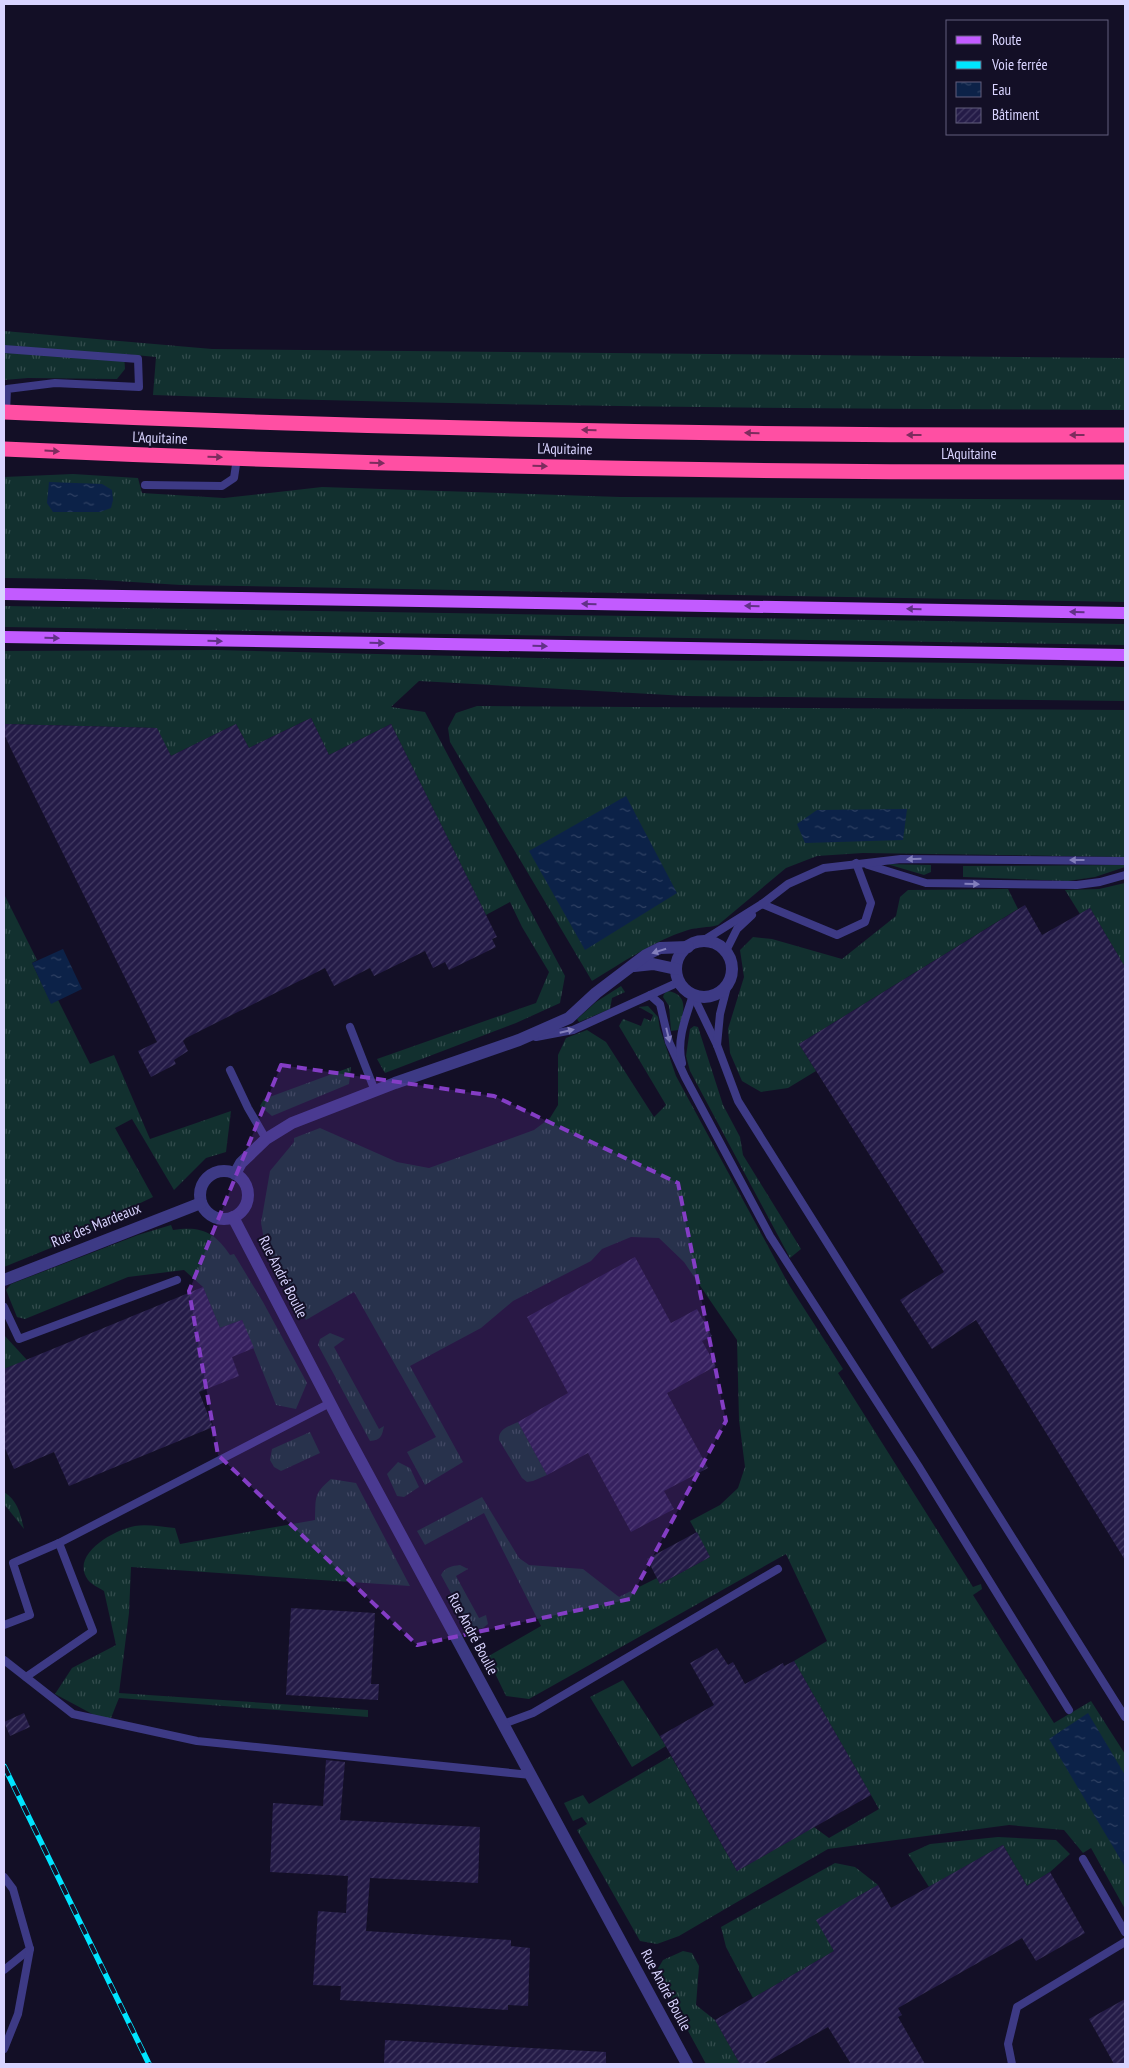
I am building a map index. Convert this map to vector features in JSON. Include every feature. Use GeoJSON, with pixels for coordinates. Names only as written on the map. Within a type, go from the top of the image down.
{"type":"FeatureCollection","features":[{"type":"Feature","properties":{"kind":"highway","name":"L'Aquitaine"},"geometry":{"type":"LineString","coordinates":[[5,412],[524,429],[813,434],[1125,435]]}},
{"type":"Feature","properties":{"kind":"highway","name":"L'Aquitaine"},"geometry":{"type":"LineString","coordinates":[[4,449],[237,458],[649,468],[1125,472]]}},
{"type":"Feature","properties":{"kind":"main road"},"geometry":{"type":"LineString","coordinates":[[4,594],[1125,613]]}},
{"type":"Feature","properties":{"kind":"main road"},"geometry":{"type":"LineString","coordinates":[[4,637],[1125,655]]}},
{"type":"Feature","properties":{"kind":"street"},"geometry":{"type":"LineString","coordinates":[[235,1174],[242,1163],[266,1139],[292,1123],[375,1091],[519,1040],[569,1018],[596,993],[646,955],[660,948],[688,947],[702,942],[715,943],[726,951],[733,969],[727,987],[720,993],[711,997],[693,995],[685,990],[679,982],[676,969],[682,953],[688,947]]}},
{"type":"Feature","properties":{"kind":"street"},"geometry":{"type":"LineString","coordinates":[[634,966],[653,964],[676,969]]}},
{"type":"Feature","properties":{"kind":"street"},"geometry":{"type":"LineString","coordinates":[[222,1171],[235,1174],[246,1185],[248,1192],[245,1207],[233,1217],[217,1218],[205,1209],[201,1202],[201,1188],[209,1177],[222,1171]]}},
{"type":"Feature","properties":{"kind":"street","name":"Rue des Mardeaux"},"geometry":{"type":"LineString","coordinates":[[4,1280],[201,1202]]}},
{"type":"Feature","properties":{"kind":"street","name":"Rue André Boulle"},"geometry":{"type":"LineString","coordinates":[[233,1217],[330,1403],[687,2064]]}},
{"type":"Feature","properties":{"kind":"lane"},"geometry":{"type":"LineString","coordinates":[[4,349],[138,360],[139,387],[55,383],[7,389],[5,412]]}},
{"type":"Feature","properties":{"kind":"lane"},"geometry":{"type":"LineString","coordinates":[[145,485],[222,486],[234,478],[237,458]]}},
{"type":"Feature","properties":{"kind":"lane"},"geometry":{"type":"LineString","coordinates":[[702,942],[762,904],[788,884],[809,873],[824,868],[856,863],[927,859],[1125,861]]}},
{"type":"Feature","properties":{"kind":"lane"},"geometry":{"type":"LineString","coordinates":[[856,863],[878,867],[926,883],[1078,885],[1100,882],[1125,875]]}},
{"type":"Feature","properties":{"kind":"lane"},"geometry":{"type":"LineString","coordinates":[[762,904],[837,935],[865,922],[871,902],[856,863]]}},
{"type":"Feature","properties":{"kind":"lane"},"geometry":{"type":"LineString","coordinates":[[726,951],[738,929],[762,904]]}},
{"type":"Feature","properties":{"kind":"lane"},"geometry":{"type":"LineString","coordinates":[[519,1040],[573,1030],[679,982]]}},
{"type":"Feature","properties":{"kind":"lane"},"geometry":{"type":"LineString","coordinates":[[716,1045],[720,1014],[727,987]]}},
{"type":"Feature","properties":{"kind":"lane"},"geometry":{"type":"LineString","coordinates":[[650,995],[660,1004],[669,1042],[685,1077],[770,1236],[919,1467],[1069,1710]]}},
{"type":"Feature","properties":{"kind":"lane"},"geometry":{"type":"LineString","coordinates":[[693,995],[716,1045],[738,1101],[1125,1717]]}},
{"type":"Feature","properties":{"kind":"lane"},"geometry":{"type":"LineString","coordinates":[[685,1077],[680,1046],[682,1031],[693,995]]}},
{"type":"Feature","properties":{"kind":"lane"},"geometry":{"type":"LineString","coordinates":[[350,1027],[375,1091]]}},
{"type":"Feature","properties":{"kind":"lane"},"geometry":{"type":"LineString","coordinates":[[230,1070],[248,1108],[266,1139]]}},
{"type":"Feature","properties":{"kind":"lane"},"geometry":{"type":"LineString","coordinates":[[4,1307],[19,1339],[177,1280]]}},
{"type":"Feature","properties":{"kind":"lane"},"geometry":{"type":"LineString","coordinates":[[4,1625],[30,1615],[13,1564],[59,1543],[330,1403]]}},
{"type":"Feature","properties":{"kind":"lane"},"geometry":{"type":"LineString","coordinates":[[26,1677],[93,1630],[59,1543]]}},
{"type":"Feature","properties":{"kind":"lane"},"geometry":{"type":"LineString","coordinates":[[503,1724],[533,1713],[778,1569]]}},
{"type":"Feature","properties":{"kind":"lane"},"geometry":{"type":"LineString","coordinates":[[4,1660],[73,1714],[197,1741],[531,1776]]}},
{"type":"Feature","properties":{"kind":"lane"},"geometry":{"type":"LineString","coordinates":[[1083,1859],[1125,1932]]}},
{"type":"Feature","properties":{"kind":"lane"},"geometry":{"type":"LineString","coordinates":[[4,1877],[13,1889],[30,1949],[18,2014],[4,2049]]}},
{"type":"Feature","properties":{"kind":"lane"},"geometry":{"type":"LineString","coordinates":[[1012,2064],[1008,2044],[1016,2007],[1125,1942]]}},
{"type":"Feature","properties":{"kind":"lane"},"geometry":{"type":"LineString","coordinates":[[4,1970],[30,1949]]}},
{"type":"Feature","properties":{"kind":"highlighted area"},"geometry":{"type":"Polygon","coordinates":[[[281,1065],[494,1096],[678,1183],[726,1421],[630,1599],[417,1645],[218,1455],[189,1291],[281,1065]]]}},
{"type":"Feature","properties":{"kind":"green space"},"geometry":{"type":"Polygon","coordinates":[[[4,331],[212,349],[1125,358],[1125,410],[639,406],[153,395],[156,357],[124,354],[125,369],[117,379],[28,378],[4,380],[4,331]]]}},
{"type":"Feature","properties":{"kind":"green space"},"geometry":{"type":"Polygon","coordinates":[[[73,474],[138,478],[142,493],[224,498],[322,487],[620,497],[1125,500],[1125,602],[181,585],[84,579],[4,578],[4,477],[73,474]]]}},
{"type":"Feature","properties":{"kind":"green space"},"geometry":{"type":"Polygon","coordinates":[[[4,606],[1125,624],[1125,645],[4,627],[4,606]]]}},
{"type":"Feature","properties":{"kind":"green space"},"geometry":{"type":"Polygon","coordinates":[[[216,650],[579,659],[971,663],[1125,667],[1125,701],[686,696],[419,681],[391,707],[425,712],[565,976],[560,1003],[516,1023],[385,1073],[377,1059],[536,1003],[549,972],[522,927],[510,902],[486,915],[391,724],[329,755],[311,718],[249,748],[236,724],[171,756],[156,728],[4,724],[4,651],[216,650]]]}},
{"type":"Feature","properties":{"kind":"green space"},"geometry":{"type":"Polygon","coordinates":[[[477,706],[1125,710],[1125,857],[863,853],[817,856],[786,868],[718,925],[691,929],[662,940],[592,981],[450,742],[448,728],[456,713],[477,706]]]}},
{"type":"Feature","properties":{"kind":"green space"},"geometry":{"type":"Polygon","coordinates":[[[887,864],[931,865],[931,872],[924,875],[887,864]]]}},
{"type":"Feature","properties":{"kind":"green space"},"geometry":{"type":"Polygon","coordinates":[[[1125,865],[1125,867],[1095,877],[1068,881],[963,877],[963,866],[1125,865]]]}},
{"type":"Feature","properties":{"kind":"green space"},"geometry":{"type":"Polygon","coordinates":[[[1125,883],[1125,967],[1090,908],[1080,914],[1065,890],[1099,889],[1125,883]]]}},
{"type":"Feature","properties":{"kind":"green space"},"geometry":{"type":"Polygon","coordinates":[[[1008,889],[1018,909],[799,1044],[816,1071],[788,1088],[761,1092],[742,1081],[730,1053],[728,1029],[744,977],[740,950],[753,937],[772,939],[842,959],[896,916],[900,897],[908,890],[1008,889]]]}},
{"type":"Feature","properties":{"kind":"green space"},"geometry":{"type":"Polygon","coordinates":[[[4,894],[37,960],[32,963],[51,1003],[58,1000],[90,1064],[114,1055],[150,1139],[231,1111],[226,1152],[206,1158],[174,1190],[132,1119],[115,1128],[153,1197],[132,1207],[134,1214],[4,1267],[4,894]]]}},
{"type":"Feature","properties":{"kind":"green space"},"geometry":{"type":"Polygon","coordinates":[[[621,986],[625,992],[612,998],[610,1009],[579,1022],[577,1019],[596,1002],[621,986]]]}},
{"type":"Feature","properties":{"kind":"green space"},"geometry":{"type":"Polygon","coordinates":[[[667,991],[680,996],[682,1001],[683,1012],[678,1030],[671,1031],[669,1006],[663,997],[667,991]]]}},
{"type":"Feature","properties":{"kind":"green space"},"geometry":{"type":"Polygon","coordinates":[[[648,1006],[658,1017],[660,1029],[676,1076],[789,1285],[843,1369],[838,1373],[973,1587],[981,1584],[982,1589],[973,1595],[1054,1723],[1091,1701],[1125,1754],[1125,1909],[1091,1848],[1083,1853],[1064,1830],[1009,1825],[828,1849],[679,1936],[657,1944],[640,1941],[577,1830],[587,1824],[582,1817],[573,1821],[564,1803],[583,1795],[589,1804],[671,1756],[737,1871],[814,1827],[829,1838],[879,1809],[794,1661],[827,1641],[786,1554],[529,1699],[506,1696],[487,1657],[541,1626],[484,1513],[425,1545],[417,1531],[482,1497],[519,1558],[529,1565],[583,1569],[619,1597],[657,1578],[660,1584],[710,1557],[690,1521],[720,1505],[738,1488],[745,1467],[739,1420],[737,1340],[684,1262],[659,1238],[631,1237],[602,1249],[591,1261],[513,1301],[481,1328],[410,1366],[463,1462],[425,1485],[407,1452],[436,1437],[354,1292],[306,1320],[291,1296],[265,1245],[261,1223],[270,1171],[294,1142],[294,1138],[320,1128],[397,1162],[429,1168],[534,1130],[550,1118],[558,1105],[558,1055],[566,1038],[587,1030],[606,1042],[654,1117],[666,1105],[619,1026],[623,1019],[641,1026],[644,1018],[651,1021],[653,1015],[639,1007],[648,1006]]]}},
{"type":"Feature","properties":{"kind":"green space"},"geometry":{"type":"Polygon","coordinates":[[[694,1026],[698,1027],[723,1105],[740,1137],[743,1155],[801,1249],[790,1258],[690,1071],[686,1056],[690,1029],[694,1026]]]}},
{"type":"Feature","properties":{"kind":"green space"},"geometry":{"type":"Polygon","coordinates":[[[351,1067],[349,1084],[272,1116],[260,1106],[264,1099],[351,1067]]]}},
{"type":"Feature","properties":{"kind":"green space"},"geometry":{"type":"Polygon","coordinates":[[[171,1225],[173,1230],[191,1229],[206,1232],[218,1240],[230,1255],[234,1254],[263,1302],[307,1383],[296,1409],[276,1405],[242,1320],[220,1328],[203,1287],[184,1270],[128,1277],[25,1319],[17,1317],[6,1290],[11,1284],[138,1235],[171,1225]]]}},
{"type":"Feature","properties":{"kind":"green space"},"geometry":{"type":"Polygon","coordinates":[[[330,1333],[345,1339],[334,1347],[379,1429],[384,1426],[382,1435],[377,1440],[370,1441],[318,1345],[320,1339],[330,1333]]]}},
{"type":"Feature","properties":{"kind":"green space"},"geometry":{"type":"Polygon","coordinates":[[[4,1335],[27,1360],[4,1369],[4,1335]]]}},
{"type":"Feature","properties":{"kind":"green space"},"geometry":{"type":"Polygon","coordinates":[[[518,1422],[547,1475],[533,1481],[527,1482],[522,1478],[499,1440],[502,1431],[518,1422]]]}},
{"type":"Feature","properties":{"kind":"green space"},"geometry":{"type":"Polygon","coordinates":[[[310,1432],[320,1453],[281,1471],[274,1467],[270,1460],[272,1449],[310,1432]]]}},
{"type":"Feature","properties":{"kind":"green space"},"geometry":{"type":"Polygon","coordinates":[[[398,1462],[410,1468],[419,1487],[404,1497],[397,1496],[387,1474],[398,1462]]]}},
{"type":"Feature","properties":{"kind":"green space"},"geometry":{"type":"Polygon","coordinates":[[[331,1479],[356,1483],[410,1586],[131,1567],[129,1613],[119,1693],[368,1710],[368,1717],[119,1698],[109,1723],[55,1694],[72,1668],[116,1645],[104,1591],[88,1580],[84,1570],[85,1561],[97,1544],[117,1532],[140,1525],[175,1528],[180,1544],[315,1520],[315,1506],[318,1493],[331,1479]]]}},
{"type":"Feature","properties":{"kind":"green space"},"geometry":{"type":"Polygon","coordinates":[[[4,1492],[15,1503],[24,1529],[4,1504],[4,1492]]]}},
{"type":"Feature","properties":{"kind":"green space"},"geometry":{"type":"Polygon","coordinates":[[[460,1565],[468,1569],[456,1576],[479,1618],[486,1615],[488,1624],[483,1628],[471,1630],[441,1575],[452,1566],[460,1565]]]}},
{"type":"Feature","properties":{"kind":"green space"},"geometry":{"type":"Polygon","coordinates":[[[623,1680],[666,1746],[632,1767],[590,1697],[623,1680]]]}},
{"type":"Feature","properties":{"kind":"green space"},"geometry":{"type":"Polygon","coordinates":[[[998,1837],[1056,1840],[1070,1854],[1050,1872],[1027,1886],[1003,1845],[929,1887],[908,1854],[930,1844],[998,1837]]]}},
{"type":"Feature","properties":{"kind":"green space"},"geometry":{"type":"Polygon","coordinates":[[[835,1863],[855,1867],[878,1885],[817,1920],[834,1951],[753,1998],[726,1947],[721,1927],[835,1863]]]}},
{"type":"Feature","properties":{"kind":"green space"},"geometry":{"type":"Polygon","coordinates":[[[683,1951],[692,1953],[699,1966],[696,2005],[715,2020],[740,2064],[706,2064],[656,1972],[663,1960],[683,1951]]]}},
{"type":"Feature","properties":{"kind":"water"},"geometry":{"type":"Polygon","coordinates":[[[49,482],[102,484],[112,490],[113,500],[111,508],[100,512],[53,512],[47,503],[49,482]]]}},
{"type":"Feature","properties":{"kind":"water"},"geometry":{"type":"Polygon","coordinates":[[[626,796],[677,893],[585,950],[529,851],[626,796]]]}},
{"type":"Feature","properties":{"kind":"water"},"geometry":{"type":"Polygon","coordinates":[[[907,809],[903,840],[805,843],[797,824],[817,810],[907,809]]]}},
{"type":"Feature","properties":{"kind":"water"},"geometry":{"type":"Polygon","coordinates":[[[63,949],[82,989],[51,1004],[32,963],[63,949]]]}},
{"type":"Feature","properties":{"kind":"water"},"geometry":{"type":"Polygon","coordinates":[[[1088,1713],[1125,1775],[1125,1867],[1049,1739],[1088,1713]]]}},
{"type":"Feature","properties":{"kind":"building"},"geometry":{"type":"Polygon","coordinates":[[[311,718],[329,755],[391,724],[497,937],[492,939],[496,947],[449,970],[445,962],[433,968],[425,951],[374,976],[370,968],[334,986],[325,968],[186,1038],[183,1041],[188,1051],[174,1060],[176,1064],[151,1077],[138,1051],[157,1042],[12,751],[4,734],[4,724],[157,728],[171,756],[236,724],[249,748],[311,718]]]}},
{"type":"Feature","properties":{"kind":"building"},"geometry":{"type":"Polygon","coordinates":[[[1025,905],[1042,935],[1090,908],[1125,967],[1125,1560],[976,1320],[932,1349],[900,1300],[944,1272],[799,1044],[1025,905]]]}},
{"type":"Feature","properties":{"kind":"building"},"geometry":{"type":"Polygon","coordinates":[[[635,1257],[671,1323],[697,1309],[712,1336],[702,1341],[716,1366],[667,1393],[708,1468],[664,1491],[674,1509],[631,1532],[588,1453],[547,1475],[518,1422],[568,1393],[527,1317],[635,1257]]]}},
{"type":"Feature","properties":{"kind":"building"},"geometry":{"type":"Polygon","coordinates":[[[203,1287],[220,1328],[242,1320],[254,1348],[232,1357],[239,1376],[199,1392],[213,1427],[69,1486],[54,1452],[14,1469],[4,1446],[4,1369],[203,1287]]]}},
{"type":"Feature","properties":{"kind":"building"},"geometry":{"type":"Polygon","coordinates":[[[697,1532],[710,1557],[660,1584],[647,1559],[697,1532]]]}},
{"type":"Feature","properties":{"kind":"building"},"geometry":{"type":"Polygon","coordinates":[[[291,1608],[375,1613],[371,1684],[379,1684],[378,1700],[286,1695],[291,1608]]]}},
{"type":"Feature","properties":{"kind":"building"},"geometry":{"type":"Polygon","coordinates":[[[717,1648],[728,1665],[733,1662],[745,1684],[783,1663],[784,1666],[794,1661],[871,1795],[737,1871],[660,1736],[714,1705],[690,1663],[717,1648]]]}},
{"type":"Feature","properties":{"kind":"building"},"geometry":{"type":"Polygon","coordinates":[[[24,1713],[30,1727],[10,1736],[4,1722],[24,1713]]]}},
{"type":"Feature","properties":{"kind":"building"},"geometry":{"type":"Polygon","coordinates":[[[326,1760],[345,1762],[340,1820],[480,1827],[478,1883],[370,1878],[366,1931],[511,1940],[511,1946],[530,1948],[528,2006],[508,2005],[508,2010],[340,2000],[341,1986],[313,1985],[318,1911],[346,1913],[348,1876],[270,1872],[273,1803],[323,1806],[326,1760]]]}},
{"type":"Feature","properties":{"kind":"building"},"geometry":{"type":"Polygon","coordinates":[[[1003,1845],[1027,1886],[1050,1872],[1085,1933],[1036,1961],[1022,1938],[898,2008],[902,2015],[898,2017],[925,2064],[851,2064],[828,2027],[763,2064],[740,2064],[715,2020],[834,1951],[816,1920],[878,1885],[891,1908],[1003,1845]]]}},
{"type":"Feature","properties":{"kind":"building"},"geometry":{"type":"Polygon","coordinates":[[[1125,1999],[1125,2064],[1114,2064],[1089,2019],[1125,1999]]]}},
{"type":"Feature","properties":{"kind":"building"},"geometry":{"type":"Polygon","coordinates":[[[385,2040],[606,2052],[606,2064],[384,2064],[385,2040]]]}},
{"type":"Feature","properties":{"kind":"railway"},"geometry":{"type":"LineString","coordinates":[[4,1766],[149,2064]]}}]}
